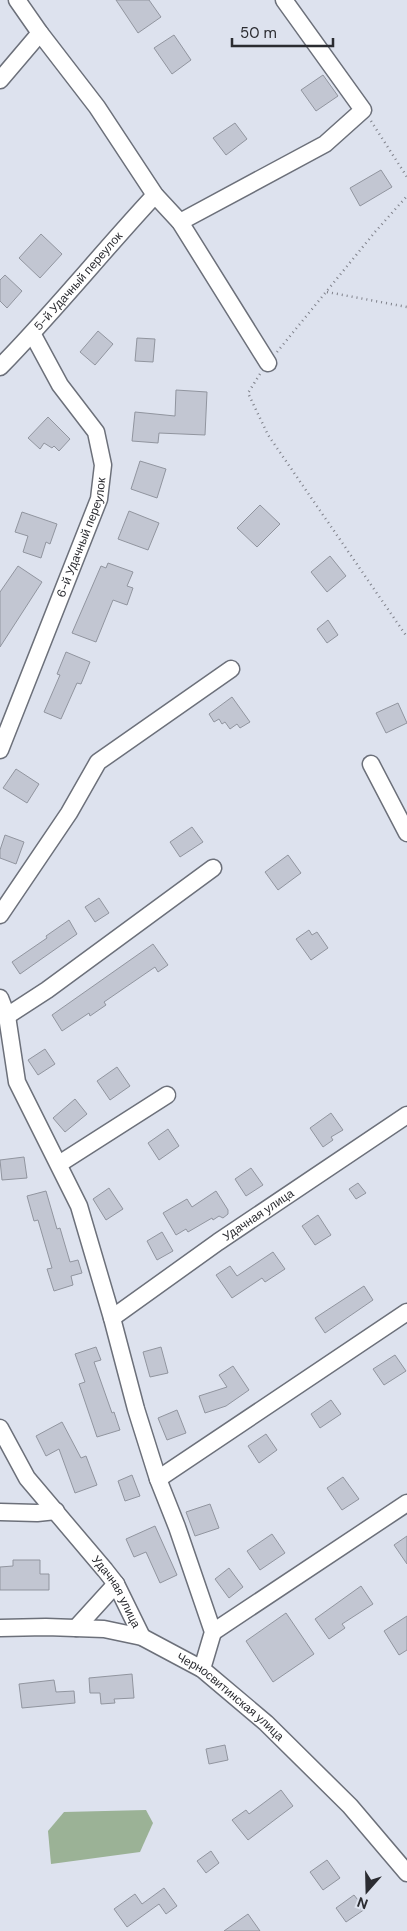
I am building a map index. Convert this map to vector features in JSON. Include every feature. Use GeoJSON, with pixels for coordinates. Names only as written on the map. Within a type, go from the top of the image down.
{"type":"FeatureCollection","features":[{"type":"Feature","properties":{"kind":"street"},"geometry":{"type":"LineString","coordinates":[[17,0],[97,107],[155,195],[180,222],[268,363]]}},
{"type":"Feature","properties":{"kind":"street"},"geometry":{"type":"LineString","coordinates":[[180,222],[325,144],[363,110],[284,0]]}},
{"type":"Feature","properties":{"kind":"street"},"geometry":{"type":"LineString","coordinates":[[0,80],[40,33]]}},
{"type":"Feature","properties":{"kind":"street","name":"5-й Удачный переулок"},"geometry":{"type":"LineString","coordinates":[[0,368],[33,335],[108,246],[155,195]]}},
{"type":"Feature","properties":{"kind":"street","name":"6-й Удачный переулок"},"geometry":{"type":"LineString","coordinates":[[0,750],[100,499],[103,465],[96,432],[60,385],[33,335]]}},
{"type":"Feature","properties":{"kind":"street"},"geometry":{"type":"LineString","coordinates":[[0,915],[68,813],[98,762],[231,669]]}},
{"type":"Feature","properties":{"kind":"street"},"geometry":{"type":"LineString","coordinates":[[371,764],[407,833]]}},
{"type":"Feature","properties":{"kind":"street"},"geometry":{"type":"LineString","coordinates":[[7,1016],[46,990],[213,868]]}},
{"type":"Feature","properties":{"kind":"street"},"geometry":{"type":"LineString","coordinates":[[0,998],[7,1016],[17,1082],[79,1206],[136,1409],[158,1479],[177,1527],[213,1632],[202,1670]]}},
{"type":"Feature","properties":{"kind":"street"},"geometry":{"type":"LineString","coordinates":[[59,1164],[167,1095]]}},
{"type":"Feature","properties":{"kind":"street","name":"Удачная улица"},"geometry":{"type":"LineString","coordinates":[[112,1318],[218,1242],[407,1115]]}},
{"type":"Feature","properties":{"kind":"street"},"geometry":{"type":"LineString","coordinates":[[158,1479],[407,1312]]}},
{"type":"Feature","properties":{"kind":"street","name":"Удачная улица"},"geometry":{"type":"LineString","coordinates":[[0,1428],[27,1478],[116,1584],[142,1637]]}},
{"type":"Feature","properties":{"kind":"street"},"geometry":{"type":"LineString","coordinates":[[213,1632],[407,1503]]}},
{"type":"Feature","properties":{"kind":"street"},"geometry":{"type":"LineString","coordinates":[[0,1512],[37,1513],[56,1511]]}},
{"type":"Feature","properties":{"kind":"street"},"geometry":{"type":"LineString","coordinates":[[76,1628],[116,1584]]}},
{"type":"Feature","properties":{"kind":"street","name":"Черносвитинская улица"},"geometry":{"type":"LineString","coordinates":[[0,1628],[104,1629],[142,1637],[202,1670],[266,1723],[350,1806],[407,1873]]}},
{"type":"Feature","properties":{"kind":"path"},"geometry":{"type":"LineString","coordinates":[[363,110],[407,177]]}},
{"type":"Feature","properties":{"kind":"path"},"geometry":{"type":"LineString","coordinates":[[407,196],[375,232],[268,363],[248,393],[268,435],[407,636]]}},
{"type":"Feature","properties":{"kind":"path"},"geometry":{"type":"LineString","coordinates":[[327,292],[407,307]]}},
{"type":"Feature","properties":{"kind":"green space"},"geometry":{"type":"Polygon","coordinates":[[[146,1810],[153,1823],[140,1852],[51,1864],[48,1831],[64,1812],[146,1810]]]}},
{"type":"Feature","properties":{"kind":"building"},"geometry":{"type":"Polygon","coordinates":[[[116,0],[149,0],[161,17],[138,33],[116,0]]]}},
{"type":"Feature","properties":{"kind":"building"},"geometry":{"type":"Polygon","coordinates":[[[174,35],[191,60],[172,74],[154,48],[174,35]]]}},
{"type":"Feature","properties":{"kind":"building"},"geometry":{"type":"Polygon","coordinates":[[[323,75],[338,96],[316,111],[301,90],[323,75]]]}},
{"type":"Feature","properties":{"kind":"building"},"geometry":{"type":"Polygon","coordinates":[[[235,123],[247,139],[226,155],[213,138],[235,123]]]}},
{"type":"Feature","properties":{"kind":"building"},"geometry":{"type":"Polygon","coordinates":[[[381,170],[392,187],[360,206],[350,188],[381,170]]]}},
{"type":"Feature","properties":{"kind":"building"},"geometry":{"type":"Polygon","coordinates":[[[41,234],[62,254],[40,278],[19,258],[41,234]]]}},
{"type":"Feature","properties":{"kind":"building"},"geometry":{"type":"Polygon","coordinates":[[[5,275],[22,291],[7,308],[0,301],[0,280],[5,275]]]}},
{"type":"Feature","properties":{"kind":"building"},"geometry":{"type":"Polygon","coordinates":[[[98,331],[113,344],[95,365],[80,352],[98,331]]]}},
{"type":"Feature","properties":{"kind":"building"},"geometry":{"type":"Polygon","coordinates":[[[137,338],[155,339],[153,362],[135,361],[137,338]]]}},
{"type":"Feature","properties":{"kind":"building"},"geometry":{"type":"Polygon","coordinates":[[[176,390],[207,392],[205,435],[159,433],[158,443],[132,441],[135,412],[175,416],[176,390]]]}},
{"type":"Feature","properties":{"kind":"building"},"geometry":{"type":"Polygon","coordinates":[[[48,417],[70,439],[59,451],[54,446],[52,448],[44,443],[40,449],[28,438],[48,417]]]}},
{"type":"Feature","properties":{"kind":"building"},"geometry":{"type":"Polygon","coordinates":[[[140,461],[166,469],[157,498],[131,489],[140,461]]]}},
{"type":"Feature","properties":{"kind":"building"},"geometry":{"type":"Polygon","coordinates":[[[260,505],[280,524],[257,547],[237,528],[260,505]]]}},
{"type":"Feature","properties":{"kind":"building"},"geometry":{"type":"Polygon","coordinates":[[[129,511],[159,523],[148,550],[118,539],[129,511]]]}},
{"type":"Feature","properties":{"kind":"building"},"geometry":{"type":"Polygon","coordinates":[[[22,512],[57,524],[50,544],[46,542],[41,558],[23,552],[28,536],[15,532],[22,512]]]}},
{"type":"Feature","properties":{"kind":"building"},"geometry":{"type":"Polygon","coordinates":[[[330,556],[346,576],[327,592],[311,572],[330,556]]]}},
{"type":"Feature","properties":{"kind":"building"},"geometry":{"type":"Polygon","coordinates":[[[108,563],[133,572],[127,586],[133,588],[127,605],[113,600],[96,642],[72,633],[101,566],[106,568],[108,563]]]}},
{"type":"Feature","properties":{"kind":"building"},"geometry":{"type":"Polygon","coordinates":[[[18,566],[42,582],[0,647],[0,592],[18,566]]]}},
{"type":"Feature","properties":{"kind":"building"},"geometry":{"type":"Polygon","coordinates":[[[328,620],[338,635],[327,643],[317,629],[328,620]]]}},
{"type":"Feature","properties":{"kind":"building"},"geometry":{"type":"Polygon","coordinates":[[[66,652],[90,662],[81,684],[77,683],[61,719],[44,712],[60,675],[57,674],[66,652]]]}},
{"type":"Feature","properties":{"kind":"building"},"geometry":{"type":"Polygon","coordinates":[[[232,697],[250,722],[240,728],[237,724],[230,729],[225,722],[222,724],[219,719],[214,722],[209,714],[232,697]]]}},
{"type":"Feature","properties":{"kind":"building"},"geometry":{"type":"Polygon","coordinates":[[[398,703],[407,723],[386,733],[376,713],[398,703]]]}},
{"type":"Feature","properties":{"kind":"building"},"geometry":{"type":"Polygon","coordinates":[[[16,769],[39,784],[27,803],[3,788],[16,769]]]}},
{"type":"Feature","properties":{"kind":"building"},"geometry":{"type":"Polygon","coordinates":[[[192,827],[203,842],[180,857],[170,842],[192,827]]]}},
{"type":"Feature","properties":{"kind":"building"},"geometry":{"type":"Polygon","coordinates":[[[5,835],[24,842],[16,864],[0,858],[0,850],[5,835]]]}},
{"type":"Feature","properties":{"kind":"building"},"geometry":{"type":"Polygon","coordinates":[[[288,855],[301,873],[278,890],[265,872],[288,855]]]}},
{"type":"Feature","properties":{"kind":"building"},"geometry":{"type":"Polygon","coordinates":[[[99,898],[109,913],[95,922],[85,907],[99,898]]]}},
{"type":"Feature","properties":{"kind":"building"},"geometry":{"type":"Polygon","coordinates":[[[69,920],[77,934],[20,974],[12,962],[69,920]]]}},
{"type":"Feature","properties":{"kind":"building"},"geometry":{"type":"Polygon","coordinates":[[[309,930],[312,935],[317,932],[328,948],[311,960],[296,939],[309,930]]]}},
{"type":"Feature","properties":{"kind":"building"},"geometry":{"type":"Polygon","coordinates":[[[153,944],[168,965],[158,972],[155,967],[104,1002],[106,1005],[90,1016],[89,1013],[62,1031],[52,1015],[153,944]]]}},
{"type":"Feature","properties":{"kind":"building"},"geometry":{"type":"Polygon","coordinates":[[[45,1049],[55,1064],[38,1075],[28,1060],[45,1049]]]}},
{"type":"Feature","properties":{"kind":"building"},"geometry":{"type":"Polygon","coordinates":[[[117,1067],[130,1086],[110,1100],[97,1081],[117,1067]]]}},
{"type":"Feature","properties":{"kind":"building"},"geometry":{"type":"Polygon","coordinates":[[[75,1099],[87,1114],[65,1132],[53,1118],[75,1099]]]}},
{"type":"Feature","properties":{"kind":"building"},"geometry":{"type":"Polygon","coordinates":[[[331,1113],[343,1130],[331,1137],[333,1140],[323,1147],[310,1128],[331,1113]]]}},
{"type":"Feature","properties":{"kind":"building"},"geometry":{"type":"Polygon","coordinates":[[[168,1129],[179,1146],[159,1160],[148,1143],[168,1129]]]}},
{"type":"Feature","properties":{"kind":"building"},"geometry":{"type":"Polygon","coordinates":[[[24,1157],[27,1178],[2,1180],[0,1160],[24,1157]]]}},
{"type":"Feature","properties":{"kind":"building"},"geometry":{"type":"Polygon","coordinates":[[[251,1168],[263,1185],[246,1196],[235,1179],[251,1168]]]}},
{"type":"Feature","properties":{"kind":"building"},"geometry":{"type":"Polygon","coordinates":[[[358,1183],[366,1193],[356,1199],[349,1189],[358,1183]]]}},
{"type":"Feature","properties":{"kind":"building"},"geometry":{"type":"Polygon","coordinates":[[[109,1188],[123,1209],[106,1220],[93,1199],[109,1188]]]}},
{"type":"Feature","properties":{"kind":"building"},"geometry":{"type":"Polygon","coordinates":[[[46,1191],[57,1229],[60,1228],[70,1262],[78,1260],[82,1273],[71,1276],[73,1285],[54,1291],[47,1269],[52,1268],[38,1220],[34,1221],[27,1196],[46,1191]]]}},
{"type":"Feature","properties":{"kind":"building"},"geometry":{"type":"Polygon","coordinates":[[[216,1191],[228,1210],[228,1214],[223,1218],[219,1216],[213,1220],[212,1218],[188,1232],[186,1229],[176,1235],[163,1213],[187,1199],[192,1207],[216,1191]]]}},
{"type":"Feature","properties":{"kind":"building"},"geometry":{"type":"Polygon","coordinates":[[[318,1215],[331,1235],[315,1245],[302,1226],[318,1215]]]}},
{"type":"Feature","properties":{"kind":"building"},"geometry":{"type":"Polygon","coordinates":[[[162,1232],[173,1251],[157,1260],[147,1241],[162,1232]]]}},
{"type":"Feature","properties":{"kind":"building"},"geometry":{"type":"Polygon","coordinates":[[[273,1252],[285,1269],[265,1282],[262,1278],[232,1298],[216,1275],[230,1266],[237,1276],[273,1252]]]}},
{"type":"Feature","properties":{"kind":"building"},"geometry":{"type":"Polygon","coordinates":[[[364,1286],[373,1300],[325,1333],[315,1318],[364,1286]]]}},
{"type":"Feature","properties":{"kind":"building"},"geometry":{"type":"Polygon","coordinates":[[[96,1347],[101,1360],[94,1362],[120,1430],[97,1437],[79,1384],[85,1382],[75,1354],[96,1347]]]}},
{"type":"Feature","properties":{"kind":"building"},"geometry":{"type":"Polygon","coordinates":[[[161,1347],[168,1373],[150,1377],[143,1352],[161,1347]]]}},
{"type":"Feature","properties":{"kind":"building"},"geometry":{"type":"Polygon","coordinates":[[[395,1355],[406,1371],[384,1385],[373,1369],[395,1355]]]}},
{"type":"Feature","properties":{"kind":"building"},"geometry":{"type":"Polygon","coordinates":[[[233,1366],[249,1390],[226,1406],[205,1413],[199,1396],[227,1387],[219,1375],[233,1366]]]}},
{"type":"Feature","properties":{"kind":"building"},"geometry":{"type":"Polygon","coordinates":[[[331,1400],[341,1414],[320,1428],[311,1414],[331,1400]]]}},
{"type":"Feature","properties":{"kind":"building"},"geometry":{"type":"Polygon","coordinates":[[[177,1410],[186,1433],[167,1440],[158,1418],[177,1410]]]}},
{"type":"Feature","properties":{"kind":"building"},"geometry":{"type":"Polygon","coordinates":[[[62,1422],[81,1458],[86,1456],[97,1485],[75,1493],[59,1449],[46,1456],[36,1436],[62,1422]]]}},
{"type":"Feature","properties":{"kind":"building"},"geometry":{"type":"Polygon","coordinates":[[[266,1434],[277,1450],[259,1463],[248,1446],[266,1434]]]}},
{"type":"Feature","properties":{"kind":"building"},"geometry":{"type":"Polygon","coordinates":[[[132,1475],[140,1496],[125,1501],[118,1481],[132,1475]]]}},
{"type":"Feature","properties":{"kind":"building"},"geometry":{"type":"Polygon","coordinates":[[[343,1477],[359,1499],[342,1510],[327,1488],[343,1477]]]}},
{"type":"Feature","properties":{"kind":"building"},"geometry":{"type":"Polygon","coordinates":[[[210,1504],[219,1528],[195,1536],[186,1512],[210,1504]]]}},
{"type":"Feature","properties":{"kind":"building"},"geometry":{"type":"Polygon","coordinates":[[[155,1526],[177,1575],[160,1583],[146,1552],[134,1557],[126,1539],[155,1526]]]}},
{"type":"Feature","properties":{"kind":"building"},"geometry":{"type":"Polygon","coordinates":[[[272,1534],[285,1553],[260,1570],[247,1551],[272,1534]]]}},
{"type":"Feature","properties":{"kind":"building"},"geometry":{"type":"Polygon","coordinates":[[[407,1536],[407,1564],[394,1545],[407,1536]]]}},
{"type":"Feature","properties":{"kind":"building"},"geometry":{"type":"Polygon","coordinates":[[[13,1560],[40,1560],[40,1574],[49,1574],[49,1590],[0,1590],[0,1567],[13,1566],[13,1560]]]}},
{"type":"Feature","properties":{"kind":"building"},"geometry":{"type":"Polygon","coordinates":[[[229,1568],[243,1587],[229,1598],[215,1579],[229,1568]]]}},
{"type":"Feature","properties":{"kind":"building"},"geometry":{"type":"Polygon","coordinates":[[[361,1586],[373,1604],[342,1624],[345,1628],[329,1639],[315,1619],[361,1586]]]}},
{"type":"Feature","properties":{"kind":"building"},"geometry":{"type":"Polygon","coordinates":[[[286,1613],[314,1654],[273,1682],[246,1641],[286,1613]]]}},
{"type":"Feature","properties":{"kind":"building"},"geometry":{"type":"Polygon","coordinates":[[[407,1616],[407,1650],[399,1655],[384,1631],[407,1616]]]}},
{"type":"Feature","properties":{"kind":"building"},"geometry":{"type":"Polygon","coordinates":[[[132,1674],[134,1698],[114,1699],[115,1703],[101,1704],[100,1693],[90,1693],[89,1678],[132,1674]]]}},
{"type":"Feature","properties":{"kind":"building"},"geometry":{"type":"Polygon","coordinates":[[[54,1680],[56,1692],[74,1691],[75,1703],[22,1708],[19,1684],[54,1680]]]}},
{"type":"Feature","properties":{"kind":"building"},"geometry":{"type":"Polygon","coordinates":[[[225,1745],[228,1760],[209,1764],[206,1749],[225,1745]]]}},
{"type":"Feature","properties":{"kind":"building"},"geometry":{"type":"Polygon","coordinates":[[[281,1790],[293,1806],[248,1840],[232,1820],[246,1810],[249,1814],[281,1790]]]}},
{"type":"Feature","properties":{"kind":"building"},"geometry":{"type":"Polygon","coordinates":[[[211,1851],[219,1863],[206,1873],[197,1861],[211,1851]]]}},
{"type":"Feature","properties":{"kind":"building"},"geometry":{"type":"Polygon","coordinates":[[[327,1860],[340,1878],[323,1890],[310,1872],[327,1860]]]}},
{"type":"Feature","properties":{"kind":"building"},"geometry":{"type":"Polygon","coordinates":[[[164,1888],[177,1906],[166,1914],[159,1904],[127,1927],[114,1909],[135,1894],[142,1904],[164,1888]]]}},
{"type":"Feature","properties":{"kind":"building"},"geometry":{"type":"Polygon","coordinates":[[[354,1895],[365,1909],[346,1922],[336,1908],[354,1895]]]}},
{"type":"Feature","properties":{"kind":"building"},"geometry":{"type":"Polygon","coordinates":[[[248,1914],[260,1931],[224,1931],[248,1914]]]}}]}
